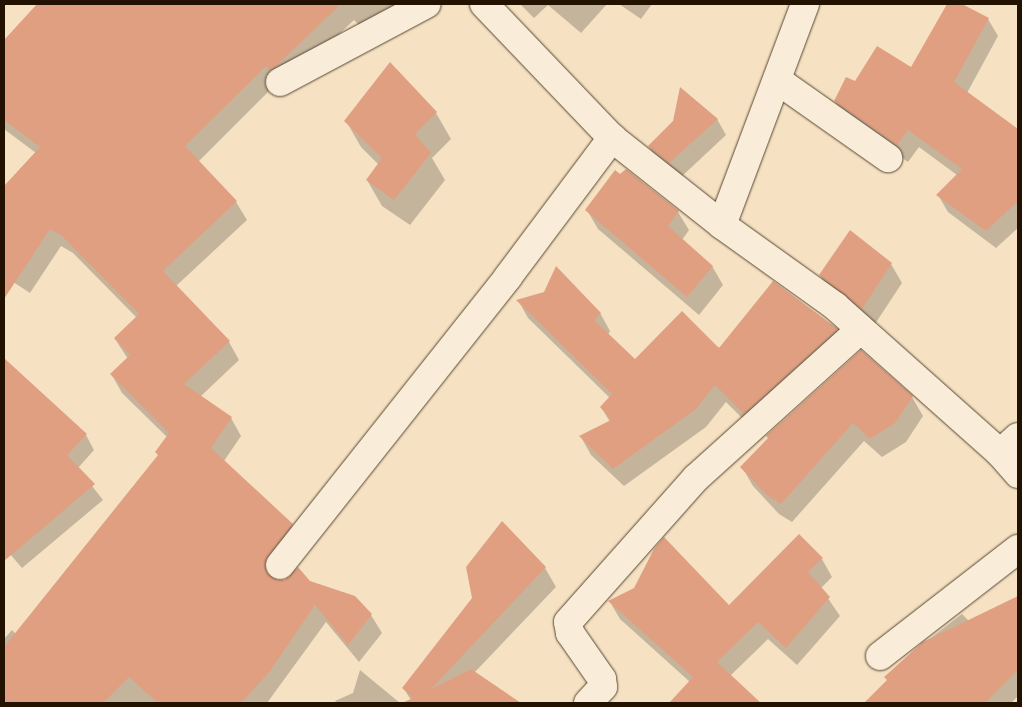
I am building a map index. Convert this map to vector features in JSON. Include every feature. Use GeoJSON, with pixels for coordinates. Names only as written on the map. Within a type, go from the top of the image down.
{"type":"FeatureCollection","features":[{"type":"Feature","properties":{"kind":"street"},"geometry":{"type":"LineString","coordinates":[[280,82],[427,4]]}},
{"type":"Feature","properties":{"kind":"street"},"geometry":{"type":"LineString","coordinates":[[484,4],[612,138],[722,225],[835,306],[861,329],[1009,445],[1018,474]]}},
{"type":"Feature","properties":{"kind":"street"},"geometry":{"type":"LineString","coordinates":[[722,225],[805,4]]}},
{"type":"Feature","properties":{"kind":"street"},"geometry":{"type":"LineString","coordinates":[[776,80],[888,158]]}},
{"type":"Feature","properties":{"kind":"street"},"geometry":{"type":"LineString","coordinates":[[280,565],[508,277],[612,138]]}},
{"type":"Feature","properties":{"kind":"street"},"geometry":{"type":"LineString","coordinates":[[588,703],[603,688],[602,680],[570,633],[568,622],[696,478],[861,329]]}},
{"type":"Feature","properties":{"kind":"street"},"geometry":{"type":"LineString","coordinates":[[880,656],[1018,549]]}},
{"type":"Feature","properties":{"kind":"building"},"geometry":{"type":"Polygon","coordinates":[[[37,4],[341,4],[275,67],[270,70],[266,66],[185,146],[237,201],[163,271],[230,341],[184,384],[232,417],[211,448],[293,524],[268,556],[266,571],[277,580],[285,580],[298,567],[310,581],[355,596],[372,614],[348,645],[315,605],[270,671],[241,703],[158,703],[129,677],[103,703],[4,703],[4,647],[158,455],[155,452],[169,433],[110,374],[130,355],[114,338],[139,314],[61,235],[50,229],[4,299],[4,186],[40,147],[4,120],[4,40],[37,4]]]}},
{"type":"Feature","properties":{"kind":"building"},"geometry":{"type":"Polygon","coordinates":[[[947,4],[962,4],[989,18],[954,82],[1018,129],[1018,201],[986,231],[936,195],[962,169],[908,130],[897,145],[834,101],[846,77],[855,81],[877,46],[911,67],[947,4]]]}},
{"type":"Feature","properties":{"kind":"building"},"geometry":{"type":"Polygon","coordinates":[[[390,62],[437,112],[415,134],[431,153],[394,200],[366,180],[382,158],[344,121],[390,62]]]}},
{"type":"Feature","properties":{"kind":"building"},"geometry":{"type":"Polygon","coordinates":[[[680,87],[718,119],[669,163],[648,146],[673,121],[680,87]]]}},
{"type":"Feature","properties":{"kind":"building"},"geometry":{"type":"Polygon","coordinates":[[[626,169],[679,211],[668,226],[713,266],[687,297],[585,210],[615,170],[620,174],[626,169]]]}},
{"type":"Feature","properties":{"kind":"building"},"geometry":{"type":"Polygon","coordinates":[[[850,230],[892,263],[862,309],[819,275],[850,230]]]}},
{"type":"Feature","properties":{"kind":"building"},"geometry":{"type":"Polygon","coordinates":[[[556,266],[601,313],[594,320],[635,359],[682,311],[719,348],[773,281],[838,329],[744,414],[715,385],[696,409],[613,469],[579,436],[611,420],[600,407],[612,394],[516,300],[544,292],[556,266]]]}},
{"type":"Feature","properties":{"kind":"building"},"geometry":{"type":"Polygon","coordinates":[[[861,350],[913,396],[895,423],[870,439],[853,423],[781,504],[767,495],[740,467],[768,438],[766,436],[861,350]]]}},
{"type":"Feature","properties":{"kind":"building"},"geometry":{"type":"Polygon","coordinates":[[[4,358],[87,434],[67,455],[95,484],[4,561],[4,358]]]}},
{"type":"Feature","properties":{"kind":"building"},"geometry":{"type":"Polygon","coordinates":[[[502,521],[546,567],[431,689],[471,669],[521,703],[402,703],[413,698],[402,688],[472,598],[466,567],[502,521]]]}},
{"type":"Feature","properties":{"kind":"building"},"geometry":{"type":"Polygon","coordinates":[[[799,534],[823,558],[808,572],[830,597],[786,648],[758,622],[717,662],[761,703],[669,703],[693,677],[608,601],[634,588],[654,549],[664,537],[729,605],[799,534]]]}},
{"type":"Feature","properties":{"kind":"building"},"geometry":{"type":"Polygon","coordinates":[[[1018,596],[1018,670],[985,703],[864,703],[887,680],[884,677],[923,642],[1018,596]]]}}]}
